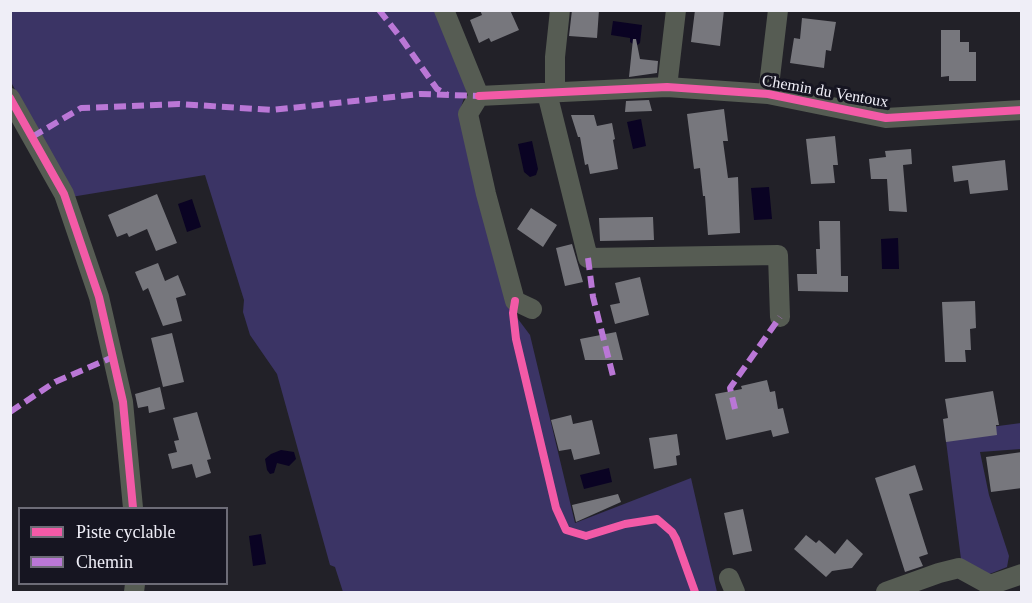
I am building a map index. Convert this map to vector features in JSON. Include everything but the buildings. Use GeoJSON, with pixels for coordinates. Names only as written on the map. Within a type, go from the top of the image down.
{"type":"FeatureCollection","features":[{"type":"Feature","properties":{"kind":"street"},"geometry":{"type":"LineString","coordinates":[[444,10],[479,96],[468,114],[486,194],[515,301],[532,309]]}},
{"type":"Feature","properties":{"kind":"street"},"geometry":{"type":"LineString","coordinates":[[560,10],[551,93],[588,258],[778,255],[780,316]]}},
{"type":"Feature","properties":{"kind":"street"},"geometry":{"type":"LineString","coordinates":[[667,87],[676,10]]}},
{"type":"Feature","properties":{"kind":"street"},"geometry":{"type":"LineString","coordinates":[[768,94],[778,10]]}},
{"type":"Feature","properties":{"kind":"street","name":"Chemin du Ventoux"},"geometry":{"type":"LineString","coordinates":[[479,96],[667,87],[768,94],[886,118],[1022,110]]}},
{"type":"Feature","properties":{"kind":"street"},"geometry":{"type":"LineString","coordinates":[[10,98],[64,194],[99,297],[123,402],[133,507]]}},
{"type":"Feature","properties":{"kind":"street"},"geometry":{"type":"LineString","coordinates":[[886,592],[959,568],[990,585],[1022,574]]}},
{"type":"Feature","properties":{"kind":"shaded area"},"geometry":{"type":"Polygon","coordinates":[[[10,11],[435,11],[468,86],[460,110],[509,307],[530,335],[575,523],[691,478],[717,592],[343,592],[335,567],[330,565],[277,374],[250,335],[243,312],[244,300],[205,175],[71,197],[11,82],[10,11]]]}},
{"type":"Feature","properties":{"kind":"shaded area"},"geometry":{"type":"Polygon","coordinates":[[[613,21],[642,25],[640,43],[636,46],[630,42],[630,38],[611,35],[613,21]]]}},
{"type":"Feature","properties":{"kind":"shaded area"},"geometry":{"type":"Polygon","coordinates":[[[641,119],[646,146],[633,149],[627,122],[641,119]]]}},
{"type":"Feature","properties":{"kind":"shaded area"},"geometry":{"type":"Polygon","coordinates":[[[532,141],[538,169],[536,175],[530,177],[524,172],[518,144],[532,141]]]}},
{"type":"Feature","properties":{"kind":"shaded area"},"geometry":{"type":"Polygon","coordinates":[[[769,187],[772,219],[754,220],[751,188],[769,187]]]}},
{"type":"Feature","properties":{"kind":"shaded area"},"geometry":{"type":"Polygon","coordinates":[[[192,199],[201,227],[187,232],[178,204],[192,199]]]}},
{"type":"Feature","properties":{"kind":"shaded area"},"geometry":{"type":"Polygon","coordinates":[[[898,238],[899,269],[882,269],[881,239],[898,238]]]}},
{"type":"Feature","properties":{"kind":"shaded area"},"geometry":{"type":"Polygon","coordinates":[[[1021,423],[1021,449],[980,452],[989,495],[1009,556],[1007,567],[987,575],[961,559],[945,433],[1021,423]]]}},
{"type":"Feature","properties":{"kind":"shaded area"},"geometry":{"type":"Polygon","coordinates":[[[281,450],[294,452],[296,459],[289,466],[277,463],[274,473],[270,474],[265,459],[281,450]]]}},
{"type":"Feature","properties":{"kind":"shaded area"},"geometry":{"type":"Polygon","coordinates":[[[609,468],[612,482],[584,489],[580,475],[609,468]]]}},
{"type":"Feature","properties":{"kind":"shaded area"},"geometry":{"type":"Polygon","coordinates":[[[261,534],[266,564],[253,566],[249,536],[261,534]]]}},
{"type":"Feature","properties":{"kind":"marked path"},"geometry":{"type":"LineString","coordinates":[[379,10],[437,89],[448,95]]}},
{"type":"Feature","properties":{"kind":"marked path"},"geometry":{"type":"LineString","coordinates":[[32,137],[81,108],[179,104],[272,110],[420,94],[479,96]]}},
{"type":"Feature","properties":{"kind":"marked path"},"geometry":{"type":"LineString","coordinates":[[588,258],[593,297],[613,376]]}},
{"type":"Feature","properties":{"kind":"marked path"},"geometry":{"type":"LineString","coordinates":[[735,409],[730,388],[780,317]]}},
{"type":"Feature","properties":{"kind":"marked path"},"geometry":{"type":"LineString","coordinates":[[10,412],[55,382],[113,357]]}},
{"type":"Feature","properties":{"kind":"cycle path"},"geometry":{"type":"LineString","coordinates":[[479,96],[667,87],[768,94],[886,118],[1022,110]]}},
{"type":"Feature","properties":{"kind":"cycle path"},"geometry":{"type":"LineString","coordinates":[[10,98],[64,194],[99,297],[123,402],[133,507]]}},
{"type":"Feature","properties":{"kind":"cycle path"},"geometry":{"type":"LineString","coordinates":[[515,301],[513,313],[516,339],[556,508],[566,530],[586,536],[625,524],[657,519],[672,532],[676,539],[695,592]]}}]}
